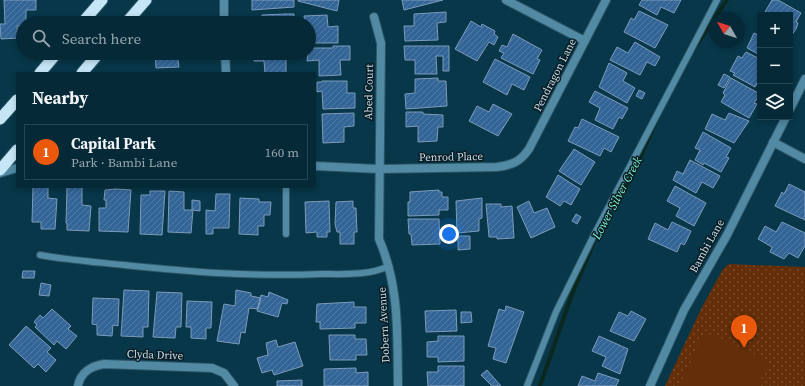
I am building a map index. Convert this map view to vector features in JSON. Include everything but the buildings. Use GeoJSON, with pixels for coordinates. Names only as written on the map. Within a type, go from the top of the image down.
{"type":"FeatureCollection","features":[{"type":"Feature","properties":{"kind":"highway"},"geometry":{"type":"LineString","coordinates":[[88,16],[102,0]]}},
{"type":"Feature","properties":{"kind":"highway"},"geometry":{"type":"LineString","coordinates":[[132,16],[146,0]]}},
{"type":"Feature","properties":{"kind":"highway"},"geometry":{"type":"LineString","coordinates":[[41,72],[51,60]]}},
{"type":"Feature","properties":{"kind":"highway"},"geometry":{"type":"LineString","coordinates":[[83,72],[94,60]]}},
{"type":"Feature","properties":{"kind":"highway"},"geometry":{"type":"LineString","coordinates":[[0,119],[16,101]]}},
{"type":"Feature","properties":{"kind":"highway"},"geometry":{"type":"LineString","coordinates":[[0,170],[16,151]]}},
{"type":"Feature","properties":{"kind":"street"},"geometry":{"type":"LineString","coordinates":[[224,0],[224,16]]}},
{"type":"Feature","properties":{"kind":"street"},"geometry":{"type":"LineString","coordinates":[[506,0],[585,41]]}},
{"type":"Feature","properties":{"kind":"street","name":"Pendragon Lane"},"geometry":{"type":"LineString","coordinates":[[521,160],[529,149],[606,0]]}},
{"type":"Feature","properties":{"kind":"street","name":"Abed Court"},"geometry":{"type":"LineString","coordinates":[[374,17],[380,43],[379,169]]}},
{"type":"Feature","properties":{"kind":"street"},"geometry":{"type":"LineString","coordinates":[[225,60],[226,72]]}},
{"type":"Feature","properties":{"kind":"street"},"geometry":{"type":"LineString","coordinates":[[793,103],[805,79]]}},
{"type":"Feature","properties":{"kind":"street","name":"Bambi Lane"},"geometry":{"type":"LineString","coordinates":[[650,386],[684,310],[727,235],[784,120]]}},
{"type":"Feature","properties":{"kind":"street"},"geometry":{"type":"LineString","coordinates":[[773,142],[805,159]]}},
{"type":"Feature","properties":{"kind":"street","name":"Penrod Place"},"geometry":{"type":"LineString","coordinates":[[316,166],[379,169],[497,167],[511,165],[521,160]]}},
{"type":"Feature","properties":{"kind":"street"},"geometry":{"type":"LineString","coordinates":[[0,173],[16,168]]}},
{"type":"Feature","properties":{"kind":"street","name":"Dobern Avenue"},"geometry":{"type":"LineString","coordinates":[[379,169],[379,239],[389,266],[396,304],[398,386]]}},
{"type":"Feature","properties":{"kind":"street","name":"Clyda Drive"},"geometry":{"type":"LineString","coordinates":[[78,386],[85,372],[90,368],[104,364],[212,368],[224,373],[234,386]]}},
{"type":"Feature","properties":{"kind":"lane"},"geometry":{"type":"LineString","coordinates":[[527,386],[556,312],[595,233],[717,0]]}},
{"type":"Feature","properties":{"kind":"lane"},"geometry":{"type":"LineString","coordinates":[[286,188],[286,234]]}},
{"type":"Feature","properties":{"kind":"lane"},"geometry":{"type":"LineString","coordinates":[[40,255],[65,260],[170,270],[268,276],[357,273],[378,271],[389,266]]}},
{"type":"Feature","properties":{"kind":"shaded area"},"geometry":{"type":"Polygon","coordinates":[[[729,264],[805,267],[805,386],[665,386],[701,309],[723,269],[729,264]]]}},
{"type":"Feature","properties":{"kind":"shaded area"},"geometry":{"type":"Polygon","coordinates":[[[704,332],[769,361],[758,386],[680,386],[704,332]]]}},
{"type":"Feature","properties":{"kind":"waterway","name":"Lower Silver Creek"},"geometry":{"type":"LineString","coordinates":[[694,49],[727,0]]}},
{"type":"Feature","properties":{"kind":"waterway","name":"Lower Silver Creek"},"geometry":{"type":"LineString","coordinates":[[609,212],[629,182],[656,122]]}},
{"type":"Feature","properties":{"kind":"waterway","name":"Lower Silver Creek"},"geometry":{"type":"LineString","coordinates":[[540,386],[571,297],[596,237]]}},
{"type":"Feature","properties":{"kind":"place","name":"Capital Park"},"geometry":{"type":"Point","coordinates":[744,348]}}]}
